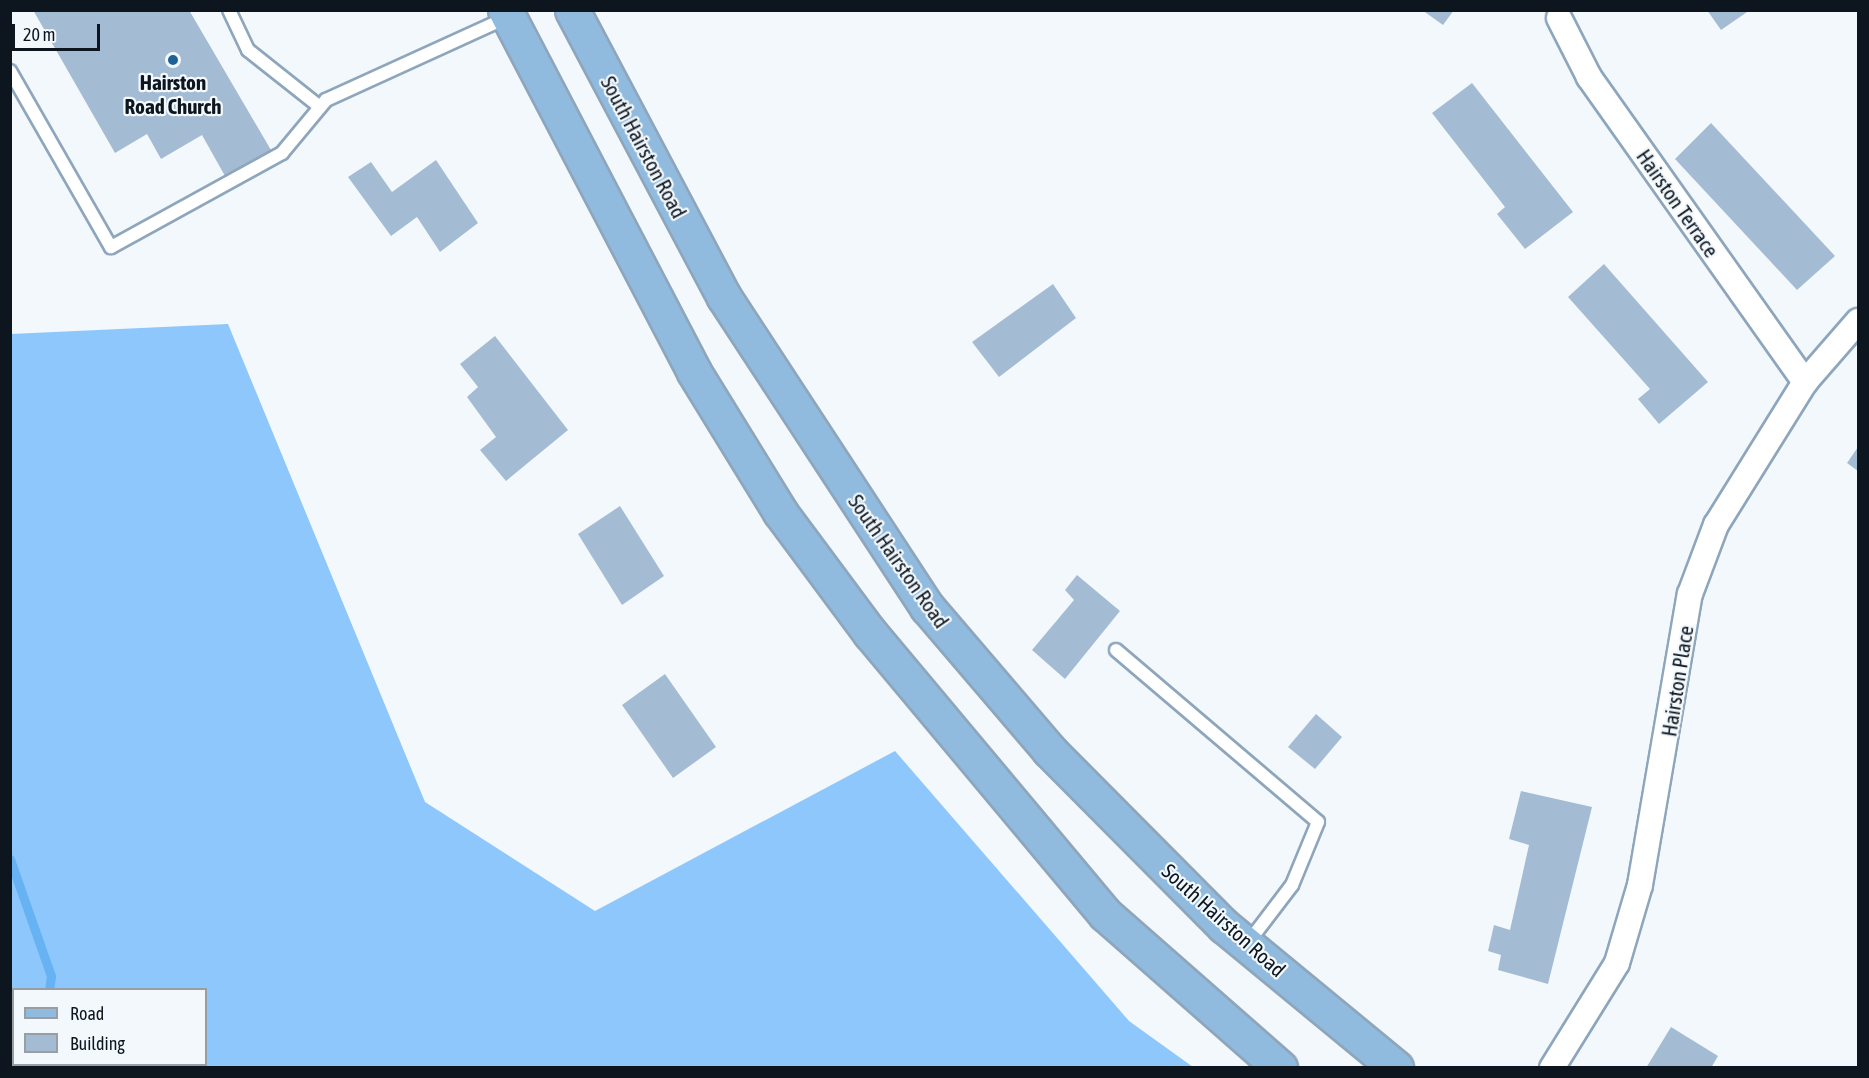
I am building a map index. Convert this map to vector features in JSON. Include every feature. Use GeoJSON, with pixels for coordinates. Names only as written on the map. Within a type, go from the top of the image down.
{"type":"FeatureCollection","features":[{"type":"Feature","properties":{"kind":"main road","name":"South Hairston Road"},"geometry":{"type":"LineString","coordinates":[[572,10],[724,297],[927,607],[1049,750],[1246,945],[1396,1068]]}},
{"type":"Feature","properties":{"kind":"main road"},"geometry":{"type":"LineString","coordinates":[[507,14],[694,372],[780,512],[870,633],[1105,914],[1280,1068]]}},
{"type":"Feature","properties":{"kind":"street","name":"Hairston Terrace"},"geometry":{"type":"LineString","coordinates":[[1559,18],[1588,77],[1805,382]]}},
{"type":"Feature","properties":{"kind":"street","name":"Hairston Place"},"geometry":{"type":"LineString","coordinates":[[1552,1068],[1617,963],[1640,885],[1690,594],[1716,525],[1805,382],[1858,321]]}},
{"type":"Feature","properties":{"kind":"lane"},"geometry":{"type":"LineString","coordinates":[[229,10],[248,50],[320,107]]}},
{"type":"Feature","properties":{"kind":"lane"},"geometry":{"type":"LineString","coordinates":[[10,71],[111,247],[207,199],[282,153],[326,100],[507,14]]}},
{"type":"Feature","properties":{"kind":"lane"},"geometry":{"type":"LineString","coordinates":[[1116,650],[1318,822],[1292,885],[1246,945]]}},
{"type":"Feature","properties":{"kind":"shaded area"},"geometry":{"type":"Polygon","coordinates":[[[228,324],[425,802],[595,911],[895,751],[1129,1021],[1193,1067],[11,1067],[11,334],[228,324]]]}},
{"type":"Feature","properties":{"kind":"building"},"geometry":{"type":"Polygon","coordinates":[[[33,10],[189,10],[271,150],[225,176],[202,135],[161,159],[147,134],[115,153],[33,10]]]}},
{"type":"Feature","properties":{"kind":"building"},"geometry":{"type":"Polygon","coordinates":[[[1422,10],[1454,10],[1443,25],[1422,10]]]}},
{"type":"Feature","properties":{"kind":"building"},"geometry":{"type":"Polygon","coordinates":[[[1707,10],[1750,10],[1721,30],[1707,10]]]}},
{"type":"Feature","properties":{"kind":"building"},"geometry":{"type":"Polygon","coordinates":[[[1472,83],[1573,212],[1525,249],[1497,214],[1505,207],[1432,113],[1472,83]]]}},
{"type":"Feature","properties":{"kind":"building"},"geometry":{"type":"Polygon","coordinates":[[[1711,123],[1835,256],[1797,290],[1675,159],[1711,123]]]}},
{"type":"Feature","properties":{"kind":"building"},"geometry":{"type":"Polygon","coordinates":[[[436,160],[478,223],[440,252],[417,217],[391,236],[348,177],[371,162],[392,192],[436,160]]]}},
{"type":"Feature","properties":{"kind":"building"},"geometry":{"type":"Polygon","coordinates":[[[1604,264],[1708,382],[1659,424],[1638,399],[1650,389],[1568,297],[1604,264]]]}},
{"type":"Feature","properties":{"kind":"building"},"geometry":{"type":"Polygon","coordinates":[[[1053,284],[1076,318],[999,377],[972,342],[1053,284]]]}},
{"type":"Feature","properties":{"kind":"building"},"geometry":{"type":"Polygon","coordinates":[[[495,336],[568,430],[506,481],[480,450],[496,437],[467,397],[478,387],[460,364],[495,336]]]}},
{"type":"Feature","properties":{"kind":"building"},"geometry":{"type":"Polygon","coordinates":[[[1858,447],[1858,471],[1847,463],[1858,447]]]}},
{"type":"Feature","properties":{"kind":"building"},"geometry":{"type":"Polygon","coordinates":[[[620,506],[664,576],[622,605],[578,534],[620,506]]]}},
{"type":"Feature","properties":{"kind":"building"},"geometry":{"type":"Polygon","coordinates":[[[1077,575],[1120,611],[1065,679],[1032,650],[1074,600],[1065,590],[1077,575]]]}},
{"type":"Feature","properties":{"kind":"building"},"geometry":{"type":"Polygon","coordinates":[[[665,674],[716,747],[673,778],[622,705],[665,674]]]}},
{"type":"Feature","properties":{"kind":"building"},"geometry":{"type":"Polygon","coordinates":[[[1316,714],[1342,737],[1315,769],[1288,747],[1316,714]]]}},
{"type":"Feature","properties":{"kind":"building"},"geometry":{"type":"Polygon","coordinates":[[[1521,791],[1592,807],[1548,984],[1498,970],[1501,955],[1488,951],[1494,925],[1510,930],[1529,845],[1509,839],[1521,791]]]}},
{"type":"Feature","properties":{"kind":"building"},"geometry":{"type":"Polygon","coordinates":[[[1671,1027],[1718,1056],[1711,1068],[1646,1068],[1671,1027]]]}},
{"type":"Feature","properties":{"kind":"waterway"},"geometry":{"type":"LineString","coordinates":[[10,859],[51,976],[49,988]]}},
{"type":"Feature","properties":{"kind":"place","name":"Hairston Road Church"},"geometry":{"type":"Point","coordinates":[173,60]}}]}
